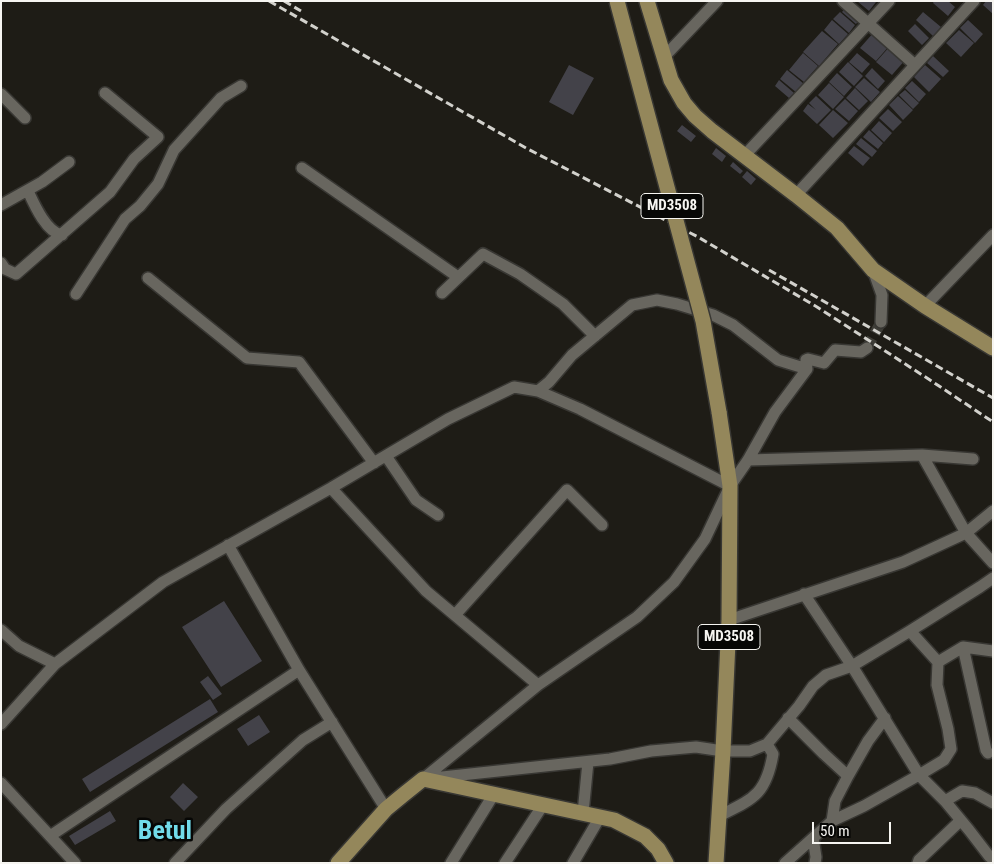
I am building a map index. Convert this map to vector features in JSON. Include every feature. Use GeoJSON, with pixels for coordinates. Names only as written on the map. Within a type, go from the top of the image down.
{"type":"FeatureCollection","features":[{"type":"Feature","properties":{"kind":"main road","name":"MD3508"},"geometry":{"type":"LineString","coordinates":[[617,1],[703,321],[730,486],[729,620],[716,863]]}},
{"type":"Feature","properties":{"kind":"main road"},"geometry":{"type":"LineString","coordinates":[[647,1],[671,80],[684,103],[695,116],[837,228],[873,270],[925,306],[993,348]]}},
{"type":"Feature","properties":{"kind":"main road"},"geometry":{"type":"LineString","coordinates":[[338,863],[386,810],[423,779],[614,820],[645,836],[658,849],[666,863]]}},
{"type":"Feature","properties":{"kind":"street"},"geometry":{"type":"LineString","coordinates":[[664,57],[717,1]]}},
{"type":"Feature","properties":{"kind":"street"},"geometry":{"type":"LineString","coordinates":[[843,1],[915,65]]}},
{"type":"Feature","properties":{"kind":"street"},"geometry":{"type":"LineString","coordinates":[[745,155],[889,1]]}},
{"type":"Feature","properties":{"kind":"street"},"geometry":{"type":"LineString","coordinates":[[796,195],[974,1]]}},
{"type":"Feature","properties":{"kind":"street"},"geometry":{"type":"LineString","coordinates":[[76,294],[125,218],[140,206],[158,184],[174,150],[221,98],[241,86]]}},
{"type":"Feature","properties":{"kind":"street"},"geometry":{"type":"LineString","coordinates":[[105,93],[174,150]]}},
{"type":"Feature","properties":{"kind":"street"},"geometry":{"type":"LineString","coordinates":[[1,94],[25,118]]}},
{"type":"Feature","properties":{"kind":"street"},"geometry":{"type":"LineString","coordinates":[[2,268],[16,274],[110,192],[134,159],[158,137]]}},
{"type":"Feature","properties":{"kind":"street"},"geometry":{"type":"LineString","coordinates":[[1,205],[28,191],[69,162]]}},
{"type":"Feature","properties":{"kind":"street"},"geometry":{"type":"LineString","coordinates":[[302,168],[458,277]]}},
{"type":"Feature","properties":{"kind":"street"},"geometry":{"type":"LineString","coordinates":[[28,191],[35,207],[47,224],[56,234],[62,235]]}},
{"type":"Feature","properties":{"kind":"street"},"geometry":{"type":"LineString","coordinates":[[925,306],[993,235]]}},
{"type":"Feature","properties":{"kind":"street"},"geometry":{"type":"LineString","coordinates":[[442,293],[483,254],[520,274],[564,304],[595,336]]}},
{"type":"Feature","properties":{"kind":"street"},"geometry":{"type":"LineString","coordinates":[[873,270],[882,295],[881,322]]}},
{"type":"Feature","properties":{"kind":"street"},"geometry":{"type":"LineString","coordinates":[[148,278],[247,358],[299,362],[374,463]]}},
{"type":"Feature","properties":{"kind":"street"},"geometry":{"type":"LineString","coordinates":[[538,391],[549,382],[572,355],[632,305],[657,300],[713,315],[733,325],[778,360],[808,369]]}},
{"type":"Feature","properties":{"kind":"street"},"geometry":{"type":"LineString","coordinates":[[808,369],[806,360],[808,359],[824,363],[835,350],[861,352],[868,348]]}},
{"type":"Feature","properties":{"kind":"street"},"geometry":{"type":"LineString","coordinates":[[423,779],[538,685],[637,617],[674,582],[705,539],[730,486],[748,460],[775,412],[808,369]]}},
{"type":"Feature","properties":{"kind":"street"},"geometry":{"type":"LineString","coordinates":[[1,724],[55,664],[163,582],[331,488],[448,419],[514,387],[538,391],[580,409],[730,486]]}},
{"type":"Feature","properties":{"kind":"street"},"geometry":{"type":"LineString","coordinates":[[748,460],[922,455],[973,459]]}},
{"type":"Feature","properties":{"kind":"street"},"geometry":{"type":"LineString","coordinates":[[922,455],[966,532],[993,563]]}},
{"type":"Feature","properties":{"kind":"street"},"geometry":{"type":"LineString","coordinates":[[386,456],[416,500],[438,515]]}},
{"type":"Feature","properties":{"kind":"street"},"geometry":{"type":"LineString","coordinates":[[331,488],[426,591],[538,685]]}},
{"type":"Feature","properties":{"kind":"street"},"geometry":{"type":"LineString","coordinates":[[455,615],[567,490],[602,525]]}},
{"type":"Feature","properties":{"kind":"street"},"geometry":{"type":"LineString","coordinates":[[729,620],[903,562],[966,532],[993,511]]}},
{"type":"Feature","properties":{"kind":"street"},"geometry":{"type":"LineString","coordinates":[[228,545],[299,670],[386,810]]}},
{"type":"Feature","properties":{"kind":"street"},"geometry":{"type":"LineString","coordinates":[[423,779],[588,762],[651,751],[696,747],[723,752],[750,751],[767,744],[813,686],[826,675],[852,666],[993,578]]}},
{"type":"Feature","properties":{"kind":"street"},"geometry":{"type":"LineString","coordinates":[[804,594],[852,666],[919,775],[945,801],[993,859]]}},
{"type":"Feature","properties":{"kind":"street"},"geometry":{"type":"LineString","coordinates":[[1,630],[19,646],[55,664]]}},
{"type":"Feature","properties":{"kind":"street"},"geometry":{"type":"LineString","coordinates":[[785,863],[832,820],[864,806],[919,775],[944,760],[951,749],[937,685],[938,662],[910,631]]}},
{"type":"Feature","properties":{"kind":"street"},"geometry":{"type":"LineString","coordinates":[[938,662],[963,647],[993,650]]}},
{"type":"Feature","properties":{"kind":"street"},"geometry":{"type":"LineString","coordinates":[[963,647],[989,751]]}},
{"type":"Feature","properties":{"kind":"street"},"geometry":{"type":"LineString","coordinates":[[50,836],[299,670]]}},
{"type":"Feature","properties":{"kind":"street"},"geometry":{"type":"LineString","coordinates":[[788,718],[848,776]]}},
{"type":"Feature","properties":{"kind":"street"},"geometry":{"type":"LineString","coordinates":[[832,820],[835,801],[868,741],[885,718]]}},
{"type":"Feature","properties":{"kind":"street"},"geometry":{"type":"LineString","coordinates":[[176,863],[226,808],[303,740],[332,722]]}},
{"type":"Feature","properties":{"kind":"street"},"geometry":{"type":"LineString","coordinates":[[719,816],[748,801],[758,793],[766,782],[773,754],[767,744]]}},
{"type":"Feature","properties":{"kind":"street"},"geometry":{"type":"LineString","coordinates":[[583,813],[588,762]]}},
{"type":"Feature","properties":{"kind":"street"},"geometry":{"type":"LineString","coordinates":[[1,784],[75,863]]}},
{"type":"Feature","properties":{"kind":"street"},"geometry":{"type":"LineString","coordinates":[[945,801],[962,791],[975,793],[993,803]]}},
{"type":"Feature","properties":{"kind":"street"},"geometry":{"type":"LineString","coordinates":[[451,863],[494,794]]}},
{"type":"Feature","properties":{"kind":"street"},"geometry":{"type":"LineString","coordinates":[[505,863],[543,805]]}},
{"type":"Feature","properties":{"kind":"street"},"geometry":{"type":"LineString","coordinates":[[573,863],[600,817]]}},
{"type":"Feature","properties":{"kind":"street"},"geometry":{"type":"LineString","coordinates":[[918,863],[960,821]]}},
{"type":"Feature","properties":{"kind":"street"},"geometry":{"type":"LineString","coordinates":[[813,838],[816,863]]}},
{"type":"Feature","properties":{"kind":"building"},"geometry":{"type":"Polygon","coordinates":[[[857,1],[875,1],[876,2],[869,11],[857,1]]]}},
{"type":"Feature","properties":{"kind":"building"},"geometry":{"type":"Polygon","coordinates":[[[934,1],[948,1],[955,7],[948,16],[933,3],[934,1]]]}},
{"type":"Feature","properties":{"kind":"building"},"geometry":{"type":"Polygon","coordinates":[[[986,1],[993,2],[993,14],[983,5],[986,1]]]}},
{"type":"Feature","properties":{"kind":"building"},"geometry":{"type":"Polygon","coordinates":[[[847,6],[861,18],[856,24],[842,12],[847,6]]]}},
{"type":"Feature","properties":{"kind":"building"},"geometry":{"type":"Polygon","coordinates":[[[840,12],[855,25],[849,33],[833,19],[840,12]]]}},
{"type":"Feature","properties":{"kind":"building"},"geometry":{"type":"Polygon","coordinates":[[[923,12],[941,27],[933,36],[916,20],[923,12]]]}},
{"type":"Feature","properties":{"kind":"building"},"geometry":{"type":"Polygon","coordinates":[[[832,20],[848,34],[839,44],[824,30],[832,20]]]}},
{"type":"Feature","properties":{"kind":"building"},"geometry":{"type":"Polygon","coordinates":[[[968,20],[983,34],[975,43],[960,28],[968,20]]]}},
{"type":"Feature","properties":{"kind":"building"},"geometry":{"type":"Polygon","coordinates":[[[915,24],[929,38],[922,45],[908,31],[915,24]]]}},
{"type":"Feature","properties":{"kind":"building"},"geometry":{"type":"Polygon","coordinates":[[[959,30],[974,43],[961,57],[946,43],[959,30]]]}},
{"type":"Feature","properties":{"kind":"building"},"geometry":{"type":"Polygon","coordinates":[[[822,31],[838,44],[819,66],[803,52],[822,31]]]}},
{"type":"Feature","properties":{"kind":"building"},"geometry":{"type":"Polygon","coordinates":[[[874,32],[890,45],[876,61],[860,48],[874,32]]]}},
{"type":"Feature","properties":{"kind":"building"},"geometry":{"type":"Polygon","coordinates":[[[891,45],[906,59],[892,75],[876,62],[891,45]]]}},
{"type":"Feature","properties":{"kind":"building"},"geometry":{"type":"Polygon","coordinates":[[[803,53],[818,66],[804,82],[789,70],[803,53]]]}},
{"type":"Feature","properties":{"kind":"building"},"geometry":{"type":"Polygon","coordinates":[[[857,53],[870,64],[862,73],[849,62],[857,53]]]}},
{"type":"Feature","properties":{"kind":"building"},"geometry":{"type":"Polygon","coordinates":[[[933,56],[949,71],[943,77],[927,63],[933,56]]]}},
{"type":"Feature","properties":{"kind":"building"},"geometry":{"type":"Polygon","coordinates":[[[848,62],[863,76],[854,86],[839,72],[848,62]]]}},
{"type":"Feature","properties":{"kind":"building"},"geometry":{"type":"Polygon","coordinates":[[[569,65],[594,78],[573,115],[549,102],[569,65]]]}},
{"type":"Feature","properties":{"kind":"building"},"geometry":{"type":"Polygon","coordinates":[[[925,65],[941,79],[929,92],[914,77],[925,65]]]}},
{"type":"Feature","properties":{"kind":"building"},"geometry":{"type":"Polygon","coordinates":[[[872,68],[885,81],[878,89],[865,76],[872,68]]]}},
{"type":"Feature","properties":{"kind":"building"},"geometry":{"type":"Polygon","coordinates":[[[787,70],[804,84],[797,93],[780,79],[787,70]]]}},
{"type":"Feature","properties":{"kind":"building"},"geometry":{"type":"Polygon","coordinates":[[[837,73],[852,87],[844,96],[829,82],[837,73]]]}},
{"type":"Feature","properties":{"kind":"building"},"geometry":{"type":"Polygon","coordinates":[[[864,78],[880,92],[871,102],[855,87],[864,78]]]}},
{"type":"Feature","properties":{"kind":"building"},"geometry":{"type":"Polygon","coordinates":[[[779,80],[794,93],[789,98],[775,86],[779,80]]]}},
{"type":"Feature","properties":{"kind":"building"},"geometry":{"type":"Polygon","coordinates":[[[912,81],[926,94],[919,102],[905,88],[912,81]]]}},
{"type":"Feature","properties":{"kind":"building"},"geometry":{"type":"Polygon","coordinates":[[[829,83],[844,97],[833,109],[818,95],[829,83]]]}},
{"type":"Feature","properties":{"kind":"building"},"geometry":{"type":"Polygon","coordinates":[[[855,88],[868,101],[859,110],[846,98],[855,88]]]}},
{"type":"Feature","properties":{"kind":"building"},"geometry":{"type":"Polygon","coordinates":[[[905,90],[919,103],[913,109],[899,95],[905,90]]]}},
{"type":"Feature","properties":{"kind":"building"},"geometry":{"type":"Polygon","coordinates":[[[816,96],[831,110],[817,124],[803,111],[808,104],[816,110],[809,103],[816,96]]]}},
{"type":"Feature","properties":{"kind":"building"},"geometry":{"type":"Polygon","coordinates":[[[898,96],[913,110],[903,120],[889,105],[898,96]]]}},
{"type":"Feature","properties":{"kind":"building"},"geometry":{"type":"Polygon","coordinates":[[[845,99],[858,111],[849,121],[835,109],[845,99]]]}},
{"type":"Feature","properties":{"kind":"building"},"geometry":{"type":"Polygon","coordinates":[[[888,109],[902,122],[893,131],[879,118],[888,109]]]}},
{"type":"Feature","properties":{"kind":"building"},"geometry":{"type":"Polygon","coordinates":[[[833,110],[848,123],[833,138],[819,125],[833,110]]]}},
{"type":"Feature","properties":{"kind":"building"},"geometry":{"type":"Polygon","coordinates":[[[879,121],[892,133],[884,142],[871,130],[879,121]]]}},
{"type":"Feature","properties":{"kind":"building"},"geometry":{"type":"Polygon","coordinates":[[[682,125],[696,136],[691,142],[677,131],[682,125]]]}},
{"type":"Feature","properties":{"kind":"building"},"geometry":{"type":"Polygon","coordinates":[[[869,130],[883,143],[878,149],[863,137],[869,130]]]}},
{"type":"Feature","properties":{"kind":"building"},"geometry":{"type":"Polygon","coordinates":[[[861,138],[877,151],[872,157],[856,144],[861,138]]]}},
{"type":"Feature","properties":{"kind":"building"},"geometry":{"type":"Polygon","coordinates":[[[854,146],[870,158],[863,166],[848,153],[854,146]]]}},
{"type":"Feature","properties":{"kind":"building"},"geometry":{"type":"Polygon","coordinates":[[[716,148],[726,156],[722,162],[712,154],[716,148]]]}},
{"type":"Feature","properties":{"kind":"building"},"geometry":{"type":"Polygon","coordinates":[[[733,162],[743,171],[740,174],[730,166],[733,162]]]}},
{"type":"Feature","properties":{"kind":"building"},"geometry":{"type":"Polygon","coordinates":[[[747,171],[756,179],[751,185],[742,177],[747,171]]]}},
{"type":"Feature","properties":{"kind":"building"},"geometry":{"type":"Polygon","coordinates":[[[224,601],[262,661],[221,687],[182,627],[224,601]]]}},
{"type":"Feature","properties":{"kind":"building"},"geometry":{"type":"Polygon","coordinates":[[[208,676],[222,694],[213,700],[200,682],[208,676]]]}},
{"type":"Feature","properties":{"kind":"building"},"geometry":{"type":"Polygon","coordinates":[[[210,699],[218,712],[90,792],[82,779],[210,699]]]}},
{"type":"Feature","properties":{"kind":"building"},"geometry":{"type":"Polygon","coordinates":[[[259,715],[270,732],[248,746],[237,729],[259,715]]]}},
{"type":"Feature","properties":{"kind":"building"},"geometry":{"type":"Polygon","coordinates":[[[183,783],[198,797],[184,811],[170,797],[183,783]]]}},
{"type":"Feature","properties":{"kind":"building"},"geometry":{"type":"Polygon","coordinates":[[[110,811],[116,821],[75,845],[69,836],[110,811]]]}},
{"type":"Feature","properties":{"kind":"tunnel"},"geometry":{"type":"LineString","coordinates":[[867,348],[881,322]]}},
{"type":"Feature","properties":{"kind":"railway"},"geometry":{"type":"LineString","coordinates":[[269,1],[526,148],[698,237],[817,307],[993,422]]}},
{"type":"Feature","properties":{"kind":"railway"},"geometry":{"type":"LineString","coordinates":[[284,1],[301,11]]}},
{"type":"Feature","properties":{"kind":"railway"},"geometry":{"type":"LineString","coordinates":[[769,270],[993,398]]}},
{"type":"Feature","properties":{"kind":"district","name":"Betul"},"geometry":{"type":"Point","coordinates":[165,832]}}]}
